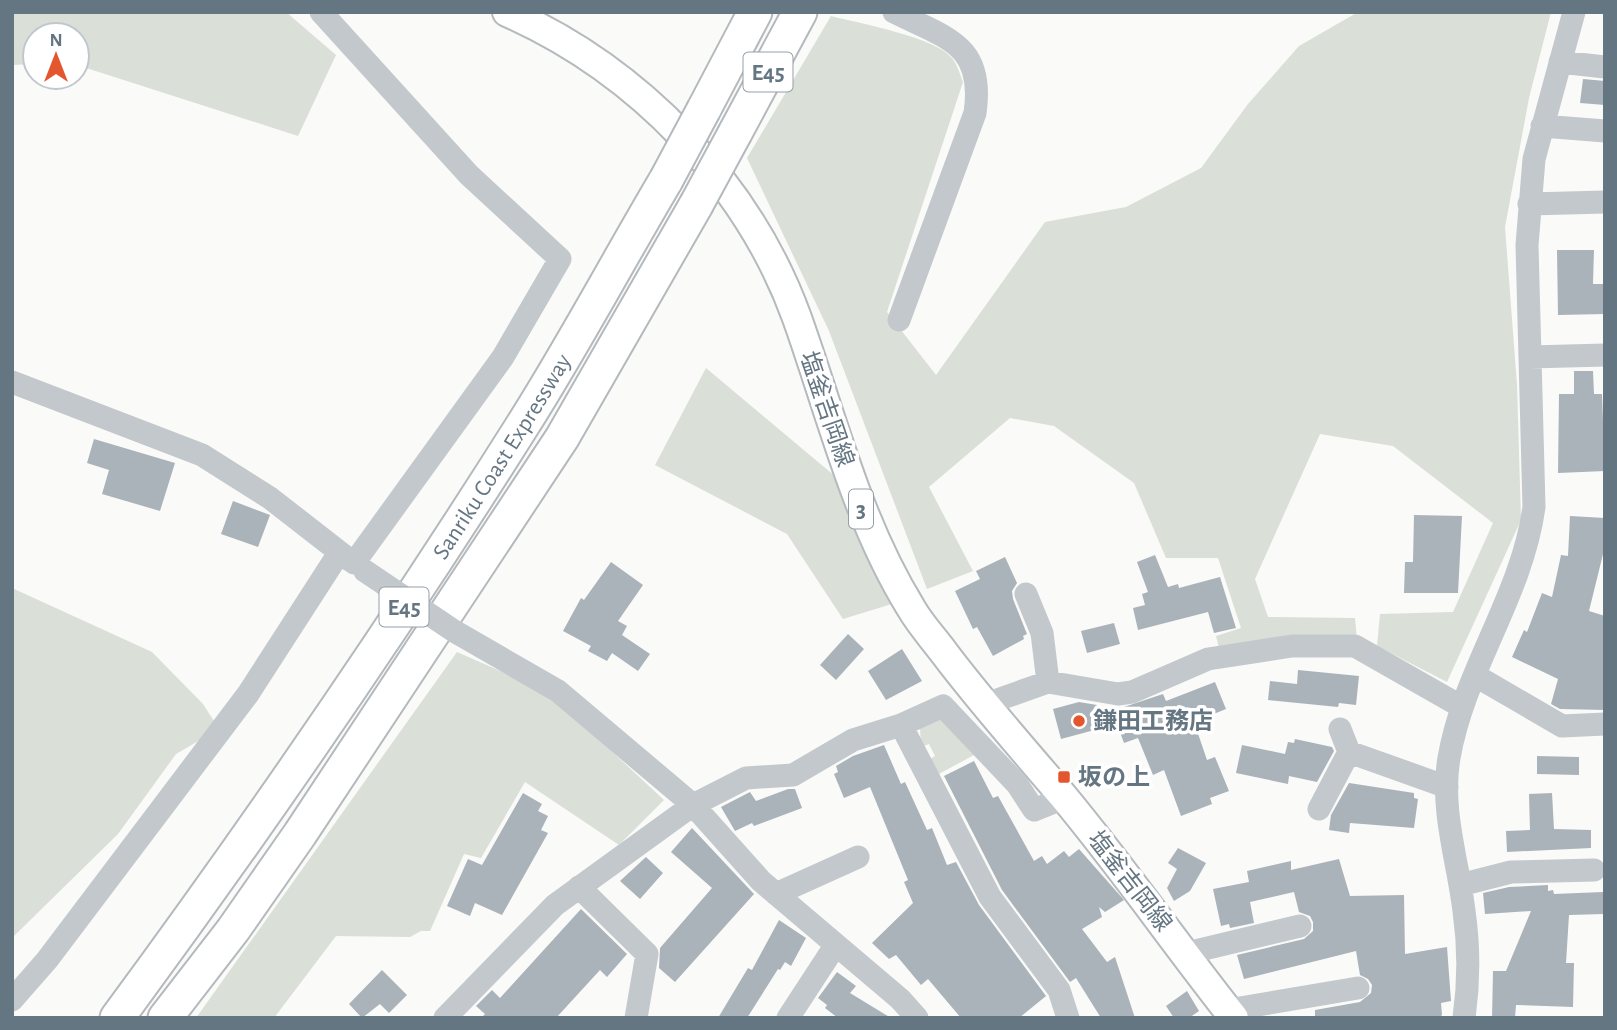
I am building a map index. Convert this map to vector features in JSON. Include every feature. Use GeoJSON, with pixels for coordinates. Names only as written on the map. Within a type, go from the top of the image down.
{"type":"FeatureCollection","features":[{"type":"Feature","properties":{"kind":"highway","name":"Sanriku Coast Expressway"},"geometry":{"type":"LineString","coordinates":[[117,1018],[269,809],[525,421],[666,180],[755,12]]}},
{"type":"Feature","properties":{"kind":"highway","name":"Sanriku Coast Expressway"},"geometry":{"type":"LineString","coordinates":[[165,1018],[233,930],[300,834],[562,438],[696,205],[800,12]]}},
{"type":"Feature","properties":{"kind":"main road","name":"塩釜吉岡線"},"geometry":{"type":"LineString","coordinates":[[507,12],[585,55],[642,96],[696,150],[751,222],[796,314],[865,520],[911,610],[983,705],[1064,798],[1187,953],[1231,1014]]}},
{"type":"Feature","properties":{"kind":"street"},"geometry":{"type":"LineString","coordinates":[[12,999],[47,960],[248,694],[353,562],[503,357],[560,259],[469,175],[321,12]]}},
{"type":"Feature","properties":{"kind":"street"},"geometry":{"type":"LineString","coordinates":[[894,12],[947,37],[965,53],[974,69],[978,89],[975,113],[899,320]]}},
{"type":"Feature","properties":{"kind":"street"},"geometry":{"type":"LineString","coordinates":[[1464,1018],[1468,990],[1465,913],[1449,825],[1448,760],[1462,707],[1519,573],[1530,536],[1534,507],[1527,245],[1529,204],[1534,159],[1574,12]]}},
{"type":"Feature","properties":{"kind":"street"},"geometry":{"type":"LineString","coordinates":[[1560,62],[1605,67]]}},
{"type":"Feature","properties":{"kind":"street"},"geometry":{"type":"LineString","coordinates":[[1542,126],[1605,131]]}},
{"type":"Feature","properties":{"kind":"street"},"geometry":{"type":"LineString","coordinates":[[1529,204],[1605,202]]}},
{"type":"Feature","properties":{"kind":"street"},"geometry":{"type":"LineString","coordinates":[[1530,357],[1605,355]]}},
{"type":"Feature","properties":{"kind":"street"},"geometry":{"type":"LineString","coordinates":[[12,382],[202,456],[271,498],[353,562],[454,631],[558,691],[693,805],[776,894],[906,1014]]}},
{"type":"Feature","properties":{"kind":"street"},"geometry":{"type":"LineString","coordinates":[[1026,594],[1042,633],[1048,682]]}},
{"type":"Feature","properties":{"kind":"street"},"geometry":{"type":"LineString","coordinates":[[983,705],[1048,682],[1118,694],[1132,692],[1208,659],[1247,651],[1292,646],[1355,646],[1462,707]]}},
{"type":"Feature","properties":{"kind":"street"},"geometry":{"type":"LineString","coordinates":[[1476,676],[1562,726],[1605,724]]}},
{"type":"Feature","properties":{"kind":"street"},"geometry":{"type":"LineString","coordinates":[[446,1018],[555,905],[693,805],[746,778],[793,775],[853,740],[901,726],[943,705],[1017,784],[1034,810],[1064,798]]}},
{"type":"Feature","properties":{"kind":"street"},"geometry":{"type":"LineString","coordinates":[[901,726],[990,897],[1059,990],[1068,1018]]}},
{"type":"Feature","properties":{"kind":"street"},"geometry":{"type":"LineString","coordinates":[[1340,729],[1349,752],[1447,787]]}},
{"type":"Feature","properties":{"kind":"street"},"geometry":{"type":"LineString","coordinates":[[1319,809],[1349,752]]}},
{"type":"Feature","properties":{"kind":"street"},"geometry":{"type":"LineString","coordinates":[[776,894],[858,857]]}},
{"type":"Feature","properties":{"kind":"street"},"geometry":{"type":"LineString","coordinates":[[1460,885],[1510,872],[1594,870]]}},
{"type":"Feature","properties":{"kind":"street"},"geometry":{"type":"LineString","coordinates":[[579,887],[648,954],[636,1018]]}},
{"type":"Feature","properties":{"kind":"street"},"geometry":{"type":"LineString","coordinates":[[1187,953],[1300,926]]}},
{"type":"Feature","properties":{"kind":"street"},"geometry":{"type":"LineString","coordinates":[[788,1018],[835,946]]}},
{"type":"Feature","properties":{"kind":"street"},"geometry":{"type":"LineString","coordinates":[[1231,1014],[1358,988]]}},
{"type":"Feature","properties":{"kind":"shaded area"},"geometry":{"type":"Polygon","coordinates":[[[12,12],[286,12],[336,55],[298,136],[91,69],[91,21],[21,21],[21,65],[12,65],[12,12]]]}},
{"type":"Feature","properties":{"kind":"shaded area"},"geometry":{"type":"Polygon","coordinates":[[[1358,12],[1551,12],[1529,98],[1505,227],[1517,385],[1521,520],[1447,682],[1377,646],[1380,614],[1453,612],[1493,523],[1393,446],[1320,434],[1255,579],[1268,617],[1355,618],[1357,640],[1219,648],[1216,636],[1241,628],[1218,558],[1166,558],[1134,483],[1054,426],[1010,418],[929,487],[973,571],[927,589],[829,331],[747,158],[831,16],[929,43],[951,57],[963,82],[887,312],[936,375],[1045,222],[1126,207],[1201,168],[1248,104],[1299,46],[1358,12]]]}},
{"type":"Feature","properties":{"kind":"shaded area"},"geometry":{"type":"Polygon","coordinates":[[[706,368],[836,477],[850,523],[895,603],[843,619],[787,534],[655,465],[706,368]]]}},
{"type":"Feature","properties":{"kind":"shaded area"},"geometry":{"type":"Polygon","coordinates":[[[12,588],[152,652],[203,704],[219,729],[176,754],[118,834],[12,938],[12,588]]]}},
{"type":"Feature","properties":{"kind":"shaded area"},"geometry":{"type":"Polygon","coordinates":[[[457,652],[548,692],[664,800],[619,845],[525,782],[481,858],[464,854],[430,931],[421,931],[410,937],[336,936],[274,1018],[196,1018],[457,652]]]}},
{"type":"Feature","properties":{"kind":"shaded area"},"geometry":{"type":"Polygon","coordinates":[[[933,719],[946,721],[974,755],[937,775],[928,760],[935,756],[929,744],[921,747],[920,727],[933,719]]]}},
{"type":"Feature","properties":{"kind":"building"},"geometry":{"type":"Polygon","coordinates":[[[1583,79],[1605,81],[1605,105],[1580,103],[1583,79]]]}},
{"type":"Feature","properties":{"kind":"building"},"geometry":{"type":"Polygon","coordinates":[[[1557,250],[1594,250],[1593,284],[1605,284],[1605,314],[1558,315],[1557,250]]]}},
{"type":"Feature","properties":{"kind":"building"},"geometry":{"type":"Polygon","coordinates":[[[1574,371],[1593,371],[1594,394],[1602,394],[1605,471],[1558,473],[1559,394],[1574,394],[1574,371]]]}},
{"type":"Feature","properties":{"kind":"building"},"geometry":{"type":"Polygon","coordinates":[[[94,439],[175,463],[160,511],[102,494],[109,470],[87,463],[94,439]]]}},
{"type":"Feature","properties":{"kind":"building"},"geometry":{"type":"Polygon","coordinates":[[[233,501],[270,515],[258,547],[221,534],[233,501]]]}},
{"type":"Feature","properties":{"kind":"building"},"geometry":{"type":"Polygon","coordinates":[[[1414,515],[1462,516],[1458,593],[1404,593],[1405,562],[1413,562],[1414,515]]]}},
{"type":"Feature","properties":{"kind":"building"},"geometry":{"type":"Polygon","coordinates":[[[1570,516],[1605,518],[1605,546],[1589,611],[1605,616],[1605,710],[1560,709],[1551,704],[1558,679],[1512,657],[1524,630],[1527,632],[1542,593],[1552,597],[1561,555],[1568,556],[1570,516]]]}},
{"type":"Feature","properties":{"kind":"building"},"geometry":{"type":"Polygon","coordinates":[[[1155,555],[1168,587],[1178,584],[1179,588],[1220,577],[1236,628],[1214,633],[1208,612],[1138,630],[1133,608],[1145,605],[1142,594],[1148,592],[1137,562],[1155,555]]]}},
{"type":"Feature","properties":{"kind":"building"},"geometry":{"type":"Polygon","coordinates":[[[1005,557],[1017,583],[1012,591],[1013,599],[1027,634],[1023,636],[1024,639],[993,656],[977,627],[973,629],[955,591],[980,579],[976,571],[1005,557]]]}},
{"type":"Feature","properties":{"kind":"building"},"geometry":{"type":"Polygon","coordinates":[[[611,562],[643,585],[618,621],[627,626],[622,635],[650,654],[638,671],[612,653],[607,661],[588,651],[591,646],[563,631],[581,598],[584,600],[611,562]]]}},
{"type":"Feature","properties":{"kind":"building"},"geometry":{"type":"Polygon","coordinates":[[[1114,623],[1120,644],[1087,653],[1081,631],[1114,623]]]}},
{"type":"Feature","properties":{"kind":"building"},"geometry":{"type":"Polygon","coordinates":[[[848,634],[864,649],[836,680],[820,665],[848,634]]]}},
{"type":"Feature","properties":{"kind":"building"},"geometry":{"type":"Polygon","coordinates":[[[902,649],[922,681],[886,700],[868,671],[902,649]]]}},
{"type":"Feature","properties":{"kind":"building"},"geometry":{"type":"Polygon","coordinates":[[[1298,670],[1359,676],[1356,705],[1339,703],[1338,707],[1268,700],[1270,681],[1297,684],[1298,670]]]}},
{"type":"Feature","properties":{"kind":"building"},"geometry":{"type":"Polygon","coordinates":[[[1215,682],[1226,709],[1194,722],[1207,760],[1215,757],[1229,791],[1210,798],[1212,804],[1181,816],[1164,770],[1153,775],[1138,738],[1124,743],[1112,711],[1163,694],[1166,701],[1215,682]]]}},
{"type":"Feature","properties":{"kind":"building"},"geometry":{"type":"Polygon","coordinates":[[[1079,702],[1097,705],[1098,708],[1108,707],[1113,725],[1061,739],[1053,709],[1079,702]]]}},
{"type":"Feature","properties":{"kind":"building"},"geometry":{"type":"Polygon","coordinates":[[[1295,739],[1332,747],[1334,751],[1317,782],[1289,776],[1288,784],[1236,773],[1242,745],[1285,754],[1288,742],[1294,743],[1295,739]]]}},
{"type":"Feature","properties":{"kind":"building"},"geometry":{"type":"Polygon","coordinates":[[[884,745],[901,784],[905,782],[927,830],[932,828],[947,865],[956,862],[979,905],[1046,996],[1019,1018],[961,1018],[928,979],[921,985],[896,955],[889,959],[872,943],[913,903],[904,882],[908,880],[870,787],[844,798],[834,774],[838,772],[836,766],[853,756],[884,745]]]}},
{"type":"Feature","properties":{"kind":"building"},"geometry":{"type":"Polygon","coordinates":[[[1537,756],[1579,757],[1579,775],[1537,774],[1537,756]]]}},
{"type":"Feature","properties":{"kind":"building"},"geometry":{"type":"Polygon","coordinates":[[[974,761],[993,798],[998,796],[1034,861],[1042,856],[1047,864],[1064,851],[1069,857],[1079,849],[1124,900],[1105,912],[1099,907],[1102,917],[1082,929],[1107,962],[1115,957],[1135,1018],[1101,1018],[1076,978],[1070,982],[1002,890],[944,776],[974,761]]]}},
{"type":"Feature","properties":{"kind":"building"},"geometry":{"type":"Polygon","coordinates":[[[1349,783],[1414,793],[1414,798],[1418,799],[1414,828],[1350,823],[1349,833],[1329,830],[1331,815],[1349,783]]]}},
{"type":"Feature","properties":{"kind":"building"},"geometry":{"type":"Polygon","coordinates":[[[795,789],[802,808],[754,826],[752,823],[735,831],[721,807],[750,792],[756,801],[795,789]]]}},
{"type":"Feature","properties":{"kind":"building"},"geometry":{"type":"Polygon","coordinates":[[[523,793],[542,804],[538,811],[548,816],[541,830],[548,833],[502,915],[475,903],[470,916],[447,906],[468,859],[482,865],[523,793]]]}},
{"type":"Feature","properties":{"kind":"building"},"geometry":{"type":"Polygon","coordinates":[[[1552,793],[1554,829],[1591,830],[1591,848],[1507,852],[1506,831],[1530,830],[1529,794],[1552,793]]]}},
{"type":"Feature","properties":{"kind":"building"},"geometry":{"type":"Polygon","coordinates":[[[692,828],[754,894],[675,982],[659,968],[660,948],[712,888],[671,852],[692,828]]]}},
{"type":"Feature","properties":{"kind":"building"},"geometry":{"type":"Polygon","coordinates":[[[1178,848],[1206,863],[1190,891],[1174,901],[1167,888],[1177,869],[1168,863],[1178,848]]]}},
{"type":"Feature","properties":{"kind":"building"},"geometry":{"type":"Polygon","coordinates":[[[646,857],[663,873],[640,899],[620,881],[646,857]]]}},
{"type":"Feature","properties":{"kind":"building"},"geometry":{"type":"Polygon","coordinates":[[[1339,859],[1350,896],[1404,895],[1405,954],[1447,947],[1451,1001],[1441,1003],[1442,1015],[1439,1018],[1315,1018],[1315,1010],[1360,1002],[1371,993],[1372,985],[1360,975],[1356,951],[1244,979],[1237,955],[1304,939],[1313,931],[1313,922],[1310,916],[1299,912],[1294,892],[1250,902],[1254,923],[1230,928],[1229,924],[1221,926],[1213,889],[1249,882],[1247,871],[1291,861],[1291,870],[1339,859]]]}},
{"type":"Feature","properties":{"kind":"building"},"geometry":{"type":"Polygon","coordinates":[[[1548,885],[1548,891],[1553,890],[1554,894],[1603,892],[1604,914],[1569,915],[1566,963],[1574,963],[1573,1007],[1516,1005],[1515,1018],[1492,1018],[1493,971],[1506,971],[1531,911],[1485,914],[1483,893],[1509,887],[1548,885]]]}},
{"type":"Feature","properties":{"kind":"building"},"geometry":{"type":"Polygon","coordinates":[[[581,909],[627,954],[607,977],[600,970],[556,1018],[481,1018],[485,1014],[476,1006],[492,990],[500,998],[581,909]]]}},
{"type":"Feature","properties":{"kind":"building"},"geometry":{"type":"Polygon","coordinates":[[[779,920],[806,938],[791,966],[785,962],[780,970],[778,969],[747,1018],[718,1018],[748,968],[752,970],[779,920]]]}},
{"type":"Feature","properties":{"kind":"building"},"geometry":{"type":"Polygon","coordinates":[[[382,970],[407,995],[389,1013],[380,1004],[362,1018],[349,1004],[382,970]]]}},
{"type":"Feature","properties":{"kind":"building"},"geometry":{"type":"Polygon","coordinates":[[[837,972],[856,986],[850,993],[891,1018],[838,1018],[825,1008],[827,1005],[818,998],[837,972]]]}},
{"type":"Feature","properties":{"kind":"building"},"geometry":{"type":"Polygon","coordinates":[[[1187,991],[1199,1011],[1189,1018],[1174,1018],[1166,1006],[1187,991]]]}},
{"type":"Feature","properties":{"kind":"place","name":"鎌田工務店"},"geometry":{"type":"Point","coordinates":[1079,721]}},
{"type":"Feature","properties":{"kind":"place","name":"坂の上"},"geometry":{"type":"Point","coordinates":[1064,777]}}]}
